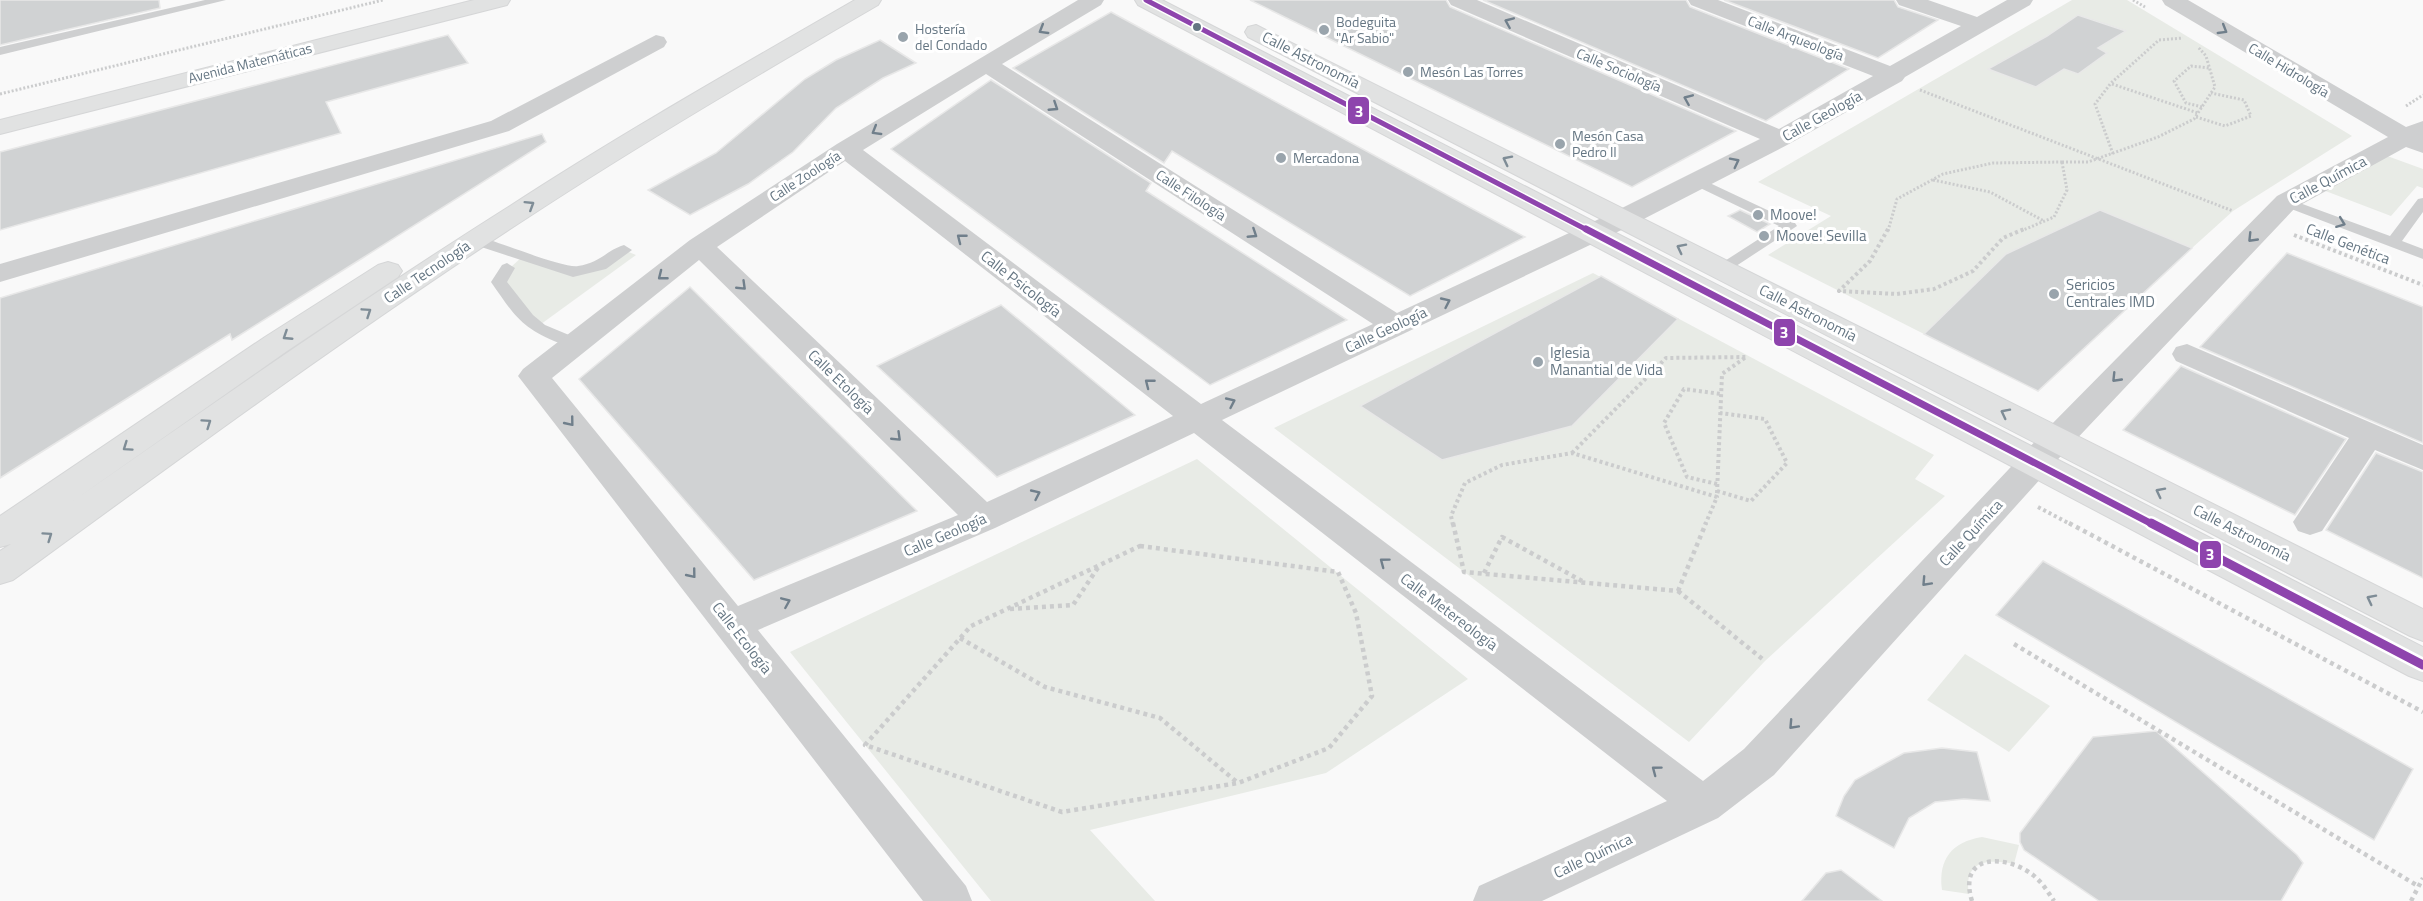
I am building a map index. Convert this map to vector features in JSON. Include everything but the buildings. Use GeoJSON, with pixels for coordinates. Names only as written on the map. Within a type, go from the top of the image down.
{"type":"FeatureCollection","features":[{"type":"Feature","properties":{"kind":"main road","name":"Avenida Matemáticas"},"geometry":{"type":"LineString","coordinates":[[0,111],[447,0]]}},
{"type":"Feature","properties":{"kind":"main road","name":"Avenida Matemáticas"},"geometry":{"type":"LineString","coordinates":[[0,127],[500,0]]}},
{"type":"Feature","properties":{"kind":"main road","name":"Calle Tecnología"},"geometry":{"type":"LineString","coordinates":[[0,534],[276,344],[474,216],[635,115],[839,0]]}},
{"type":"Feature","properties":{"kind":"main road","name":"Calle Tecnología"},"geometry":{"type":"LineString","coordinates":[[0,570],[308,352],[474,240],[662,121],[870,0]]}},
{"type":"Feature","properties":{"kind":"main road","name":"Calle Astronomía"},"geometry":{"type":"LineString","coordinates":[[1146,0],[1592,232],[2047,451],[2423,626]]}},
{"type":"Feature","properties":{"kind":"main road","name":"Calle Astronomía"},"geometry":{"type":"LineString","coordinates":[[1194,0],[1722,269],[2423,666]]}},
{"type":"Feature","properties":{"kind":"street","name":"Calle Zoología"},"geometry":{"type":"LineString","coordinates":[[534,376],[700,246],[846,150],[1093,0]]}},
{"type":"Feature","properties":{"kind":"street","name":"Calle Sociología"},"geometry":{"type":"LineString","coordinates":[[1459,0],[1780,139]]}},
{"type":"Feature","properties":{"kind":"street","name":"Calle Arqueología"},"geometry":{"type":"LineString","coordinates":[[1699,0],[1894,76]]}},
{"type":"Feature","properties":{"kind":"street"},"geometry":{"type":"LineString","coordinates":[[1907,0],[1979,25]]}},
{"type":"Feature","properties":{"kind":"street","name":"Calle Geología"},"geometry":{"type":"LineString","coordinates":[[732,625],[983,519],[1622,219],[1780,139],[1894,76],[2022,0]]}},
{"type":"Feature","properties":{"kind":"street","name":"Calle Hidrología"},"geometry":{"type":"LineString","coordinates":[[2173,0],[2417,138]]}},
{"type":"Feature","properties":{"kind":"street"},"geometry":{"type":"LineString","coordinates":[[0,273],[500,126],[656,42]]}},
{"type":"Feature","properties":{"kind":"street","name":"Calle Filología"},"geometry":{"type":"LineString","coordinates":[[986,64],[1396,325]]}},
{"type":"Feature","properties":{"kind":"street","name":"Calle Química"},"geometry":{"type":"LineString","coordinates":[[1495,901],[1703,805],[1759,762],[2047,451],[2276,213],[2417,138]]}},
{"type":"Feature","properties":{"kind":"street","name":"Calle Psicología"},"geometry":{"type":"LineString","coordinates":[[846,150],[1196,419]]}},
{"type":"Feature","properties":{"kind":"street","name":"Calle Etología"},"geometry":{"type":"LineString","coordinates":[[700,246],[983,519]]}},
{"type":"Feature","properties":{"kind":"street"},"geometry":{"type":"LineString","coordinates":[[2187,354],[2423,458]]}},
{"type":"Feature","properties":{"kind":"street","name":"Calle Ecología"},"geometry":{"type":"LineString","coordinates":[[534,376],[950,901]]}},
{"type":"Feature","properties":{"kind":"street","name":"Calle Metereología"},"geometry":{"type":"LineString","coordinates":[[1196,419],[1703,805]]}},
{"type":"Feature","properties":{"kind":"street"},"geometry":{"type":"LineString","coordinates":[[2310,522],[2369,434]]}},
{"type":"Feature","properties":{"kind":"lane"},"geometry":{"type":"LineString","coordinates":[[0,51],[220,0]]}},
{"type":"Feature","properties":{"kind":"lane"},"geometry":{"type":"LineString","coordinates":[[1691,184],[1790,226],[1722,269]]}},
{"type":"Feature","properties":{"kind":"lane"},"geometry":{"type":"LineString","coordinates":[[2392,243],[2423,202]]}},
{"type":"Feature","properties":{"kind":"lane"},"geometry":{"type":"LineString","coordinates":[[2276,213],[2392,243],[2423,254]]}},
{"type":"Feature","properties":{"kind":"lane"},"geometry":{"type":"LineString","coordinates":[[474,240],[573,272],[601,266],[624,250]]}},
{"type":"Feature","properties":{"kind":"lane"},"geometry":{"type":"LineString","coordinates":[[507,268],[499,282],[527,319],[539,329],[575,344]]}},
{"type":"Feature","properties":{"kind":"path"},"geometry":{"type":"LineString","coordinates":[[0,94],[383,0]]}},
{"type":"Feature","properties":{"kind":"path"},"geometry":{"type":"LineString","coordinates":[[2113,153],[2095,104],[2111,83],[2159,40],[2191,37]]}},
{"type":"Feature","properties":{"kind":"path"},"geometry":{"type":"LineString","coordinates":[[2062,162],[2067,190],[2054,217],[2003,238],[1972,271],[1934,289],[1897,294],[1839,291],[1870,264],[1889,231],[1897,199],[1942,174],[1994,163],[2062,162],[2088,162],[2158,137],[2197,115],[2215,87],[2206,56],[2196,44]]}},
{"type":"Feature","properties":{"kind":"path"},"geometry":{"type":"LineString","coordinates":[[2202,107],[2186,103],[2174,81],[2191,66],[2209,68]]}},
{"type":"Feature","properties":{"kind":"path"},"geometry":{"type":"LineString","coordinates":[[2111,83],[2225,126],[2251,116],[2244,100],[2211,93]]}},
{"type":"Feature","properties":{"kind":"path"},"geometry":{"type":"LineString","coordinates":[[1920,90],[2233,211]]}},
{"type":"Feature","properties":{"kind":"path"},"geometry":{"type":"LineString","coordinates":[[2404,106],[2423,95]]}},
{"type":"Feature","properties":{"kind":"path"},"geometry":{"type":"LineString","coordinates":[[1932,180],[1990,192],[2044,221]]}},
{"type":"Feature","properties":{"kind":"path","name":"Calle Genética"},"geometry":{"type":"LineString","coordinates":[[2276,213],[2423,285]]}},
{"type":"Feature","properties":{"kind":"path"},"geometry":{"type":"LineString","coordinates":[[1572,453],[1666,358],[1746,357],[1722,374],[1717,494],[1678,591]]}},
{"type":"Feature","properties":{"kind":"path"},"geometry":{"type":"LineString","coordinates":[[1717,484],[1687,477],[1664,423],[1684,388],[1721,394]]}},
{"type":"Feature","properties":{"kind":"path"},"geometry":{"type":"LineString","coordinates":[[1720,412],[1765,419],[1787,463],[1751,501],[1717,494],[1572,453],[1502,465],[1465,483],[1451,516],[1464,572],[1678,591],[1765,661]]}},
{"type":"Feature","properties":{"kind":"path"},"geometry":{"type":"LineString","coordinates":[[2009,492],[2423,712]]}},
{"type":"Feature","properties":{"kind":"path"},"geometry":{"type":"LineString","coordinates":[[1484,573],[1502,537],[1585,583]]}},
{"type":"Feature","properties":{"kind":"path"},"geometry":{"type":"LineString","coordinates":[[1140,546],[1338,572],[1356,613],[1372,696],[1329,748],[1238,783],[1062,812],[865,745],[971,626],[1099,566],[1140,546]]}},
{"type":"Feature","properties":{"kind":"path"},"geometry":{"type":"LineString","coordinates":[[1006,609],[1073,605],[1099,566]]}},
{"type":"Feature","properties":{"kind":"path"},"geometry":{"type":"LineString","coordinates":[[960,638],[1045,687],[1160,718],[1238,783]]}},
{"type":"Feature","properties":{"kind":"path"},"geometry":{"type":"LineString","coordinates":[[2014,644],[2418,886]]}},
{"type":"Feature","properties":{"kind":"path"},"geometry":{"type":"LineString","coordinates":[[1972,901],[1967,883],[1971,871],[1981,862],[1996,860],[2014,864],[2032,874],[2047,888],[2054,901]]}},
{"type":"Feature","properties":{"kind":"path"},"geometry":{"type":"LineString","coordinates":[[2411,901],[2423,878]]}},
{"type":"Feature","properties":{"kind":"shaded area"},"geometry":{"type":"Polygon","coordinates":[[[2072,0],[2127,0],[2352,136],[2233,211],[2192,248],[2100,210],[2006,254],[1924,334],[1768,255],[1831,216],[1758,182],[2072,0]]]}},
{"type":"Feature","properties":{"kind":"shaded area"},"geometry":{"type":"Polygon","coordinates":[[[2379,153],[2423,169],[2423,188],[2417,186],[2391,216],[2315,187],[2379,153]]]}},
{"type":"Feature","properties":{"kind":"shaded area"},"geometry":{"type":"Polygon","coordinates":[[[624,250],[636,255],[537,327],[499,278],[523,256],[573,272],[624,250]]]}},
{"type":"Feature","properties":{"kind":"shaded area"},"geometry":{"type":"Polygon","coordinates":[[[1593,273],[1934,455],[1915,479],[1945,496],[1765,661],[1689,742],[1274,428],[1593,273]]]}},
{"type":"Feature","properties":{"kind":"shaded area"},"geometry":{"type":"Polygon","coordinates":[[[1197,459],[1468,679],[1326,773],[1090,830],[1155,901],[991,901],[790,652],[1197,459]]]}},
{"type":"Feature","properties":{"kind":"shaded area"},"geometry":{"type":"Polygon","coordinates":[[[1965,654],[2050,706],[2009,752],[1927,700],[1965,654]]]}},
{"type":"Feature","properties":{"kind":"shaded area"},"geometry":{"type":"Polygon","coordinates":[[[1982,837],[2019,845],[2014,864],[1987,862],[1974,868],[1968,883],[1969,894],[1942,890],[1942,869],[1949,854],[1963,843],[1982,837]]]}},
{"type":"Feature","properties":{"kind":"transit line","name":"3"},"geometry":{"type":"LineString","coordinates":[[1146,0],[2423,665]]}},
{"type":"Feature","properties":{"kind":"place","name":"Bodeguita \"Ar Sabio\""},"geometry":{"type":"Point","coordinates":[1324,30]}},
{"type":"Feature","properties":{"kind":"place","name":"Hostería del Condado"},"geometry":{"type":"Point","coordinates":[903,37]}},
{"type":"Feature","properties":{"kind":"place","name":"Mesón Las Torres"},"geometry":{"type":"Point","coordinates":[1408,72]}},
{"type":"Feature","properties":{"kind":"place","name":"Mesón Casa Pedro II"},"geometry":{"type":"Point","coordinates":[1560,144]}},
{"type":"Feature","properties":{"kind":"place","name":"Mercadona"},"geometry":{"type":"Point","coordinates":[1281,158]}},
{"type":"Feature","properties":{"kind":"place","name":"Moove!"},"geometry":{"type":"Point","coordinates":[1758,215]}},
{"type":"Feature","properties":{"kind":"place","name":"Moove! Sevilla"},"geometry":{"type":"Point","coordinates":[1764,236]}},
{"type":"Feature","properties":{"kind":"place","name":"Sericios Centrales IMD"},"geometry":{"type":"Point","coordinates":[2054,294]}},
{"type":"Feature","properties":{"kind":"place","name":"Iglesia Manantial de Vida"},"geometry":{"type":"Point","coordinates":[1538,362]}}]}
